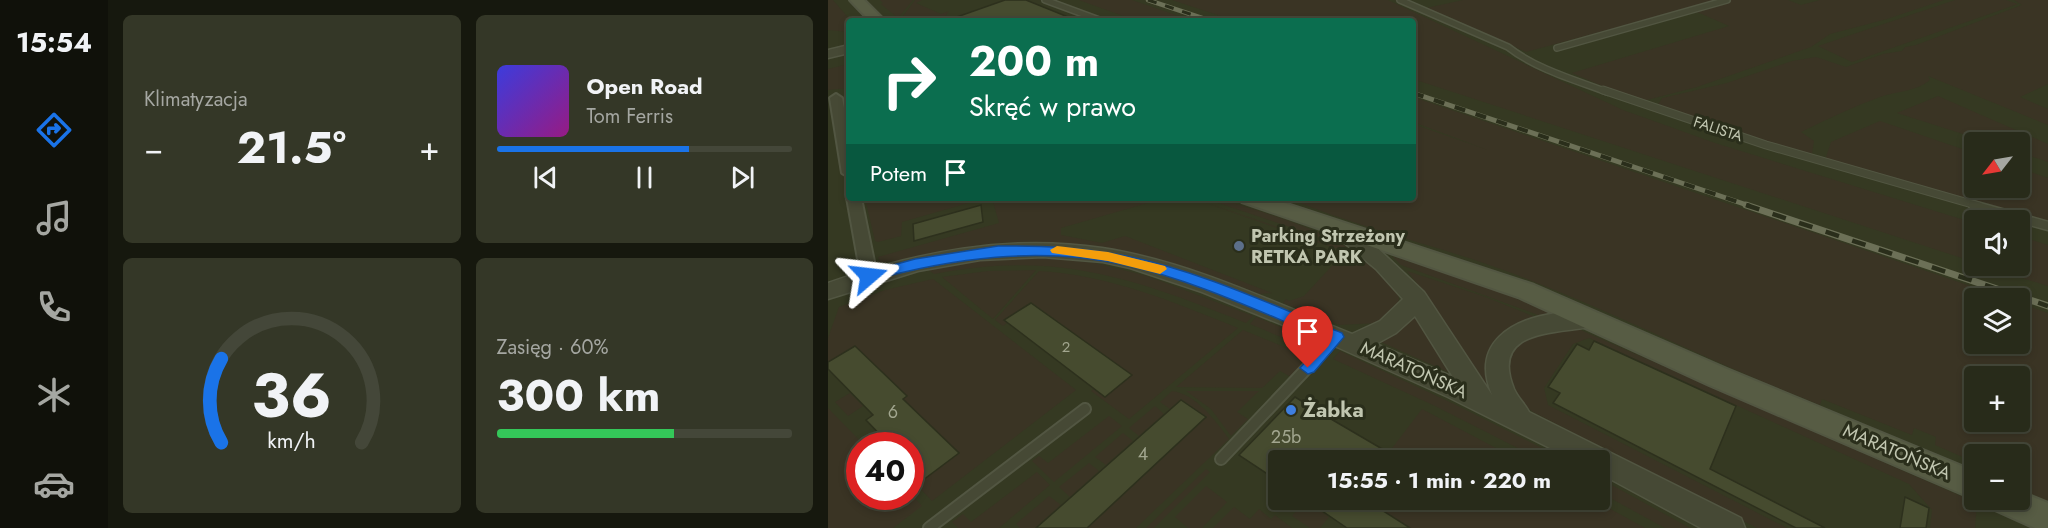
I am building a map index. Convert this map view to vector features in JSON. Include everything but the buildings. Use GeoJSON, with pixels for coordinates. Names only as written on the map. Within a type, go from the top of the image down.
{"type":"FeatureCollection","features":[{"type":"Feature","properties":{"kind":"main road"},"geometry":{"type":"LineString","coordinates":[[849,1],[858,18]]}},
{"type":"Feature","properties":{"kind":"main road"},"geometry":{"type":"LineString","coordinates":[[849,1],[874,18]]}},
{"type":"Feature","properties":{"kind":"main road","name":"MARATOŃSKA"},"geometry":{"type":"LineString","coordinates":[[1258,201],[1489,277],[1964,481]]}},
{"type":"Feature","properties":{"kind":"main road"},"geometry":{"type":"LineString","coordinates":[[2029,510],[2048,518]]}},
{"type":"Feature","properties":{"kind":"street"},"geometry":{"type":"LineString","coordinates":[[828,54],[846,50]]}},
{"type":"Feature","properties":{"kind":"street"},"geometry":{"type":"LineString","coordinates":[[828,62],[846,57]]}},
{"type":"Feature","properties":{"kind":"street"},"geometry":{"type":"LineString","coordinates":[[836,98],[846,156]]}},
{"type":"Feature","properties":{"kind":"street"},"geometry":{"type":"LineString","coordinates":[[855,201],[869,276]]}},
{"type":"Feature","properties":{"kind":"street"},"geometry":{"type":"LineString","coordinates":[[1335,226],[1377,256],[1416,298],[1478,399]]}},
{"type":"Feature","properties":{"kind":"street","name":"MARATOŃSKA"},"geometry":{"type":"LineString","coordinates":[[828,291],[915,263],[981,252],[1042,250],[1088,253],[1180,276],[1344,340],[1521,418],[1730,528]]}},
{"type":"Feature","properties":{"kind":"street"},"geometry":{"type":"LineString","coordinates":[[1344,340],[1389,328],[1416,298]]}},
{"type":"Feature","properties":{"kind":"street"},"geometry":{"type":"LineString","coordinates":[[1521,418],[1510,406],[1500,386],[1499,362],[1505,345],[1516,334],[1532,327],[1590,319]]}},
{"type":"Feature","properties":{"kind":"lane"},"geometry":{"type":"LineString","coordinates":[[1045,0],[1094,18]]}},
{"type":"Feature","properties":{"kind":"lane","name":"FALISTA"},"geometry":{"type":"LineString","coordinates":[[1400,0],[1508,47],[1517,54],[1565,76],[1624,98],[1766,145],[2048,226]]}},
{"type":"Feature","properties":{"kind":"lane"},"geometry":{"type":"LineString","coordinates":[[1557,48],[1727,0]]}},
{"type":"Feature","properties":{"kind":"lane"},"geometry":{"type":"LineString","coordinates":[[1221,459],[1344,340]]}},
{"type":"Feature","properties":{"kind":"lane"},"geometry":{"type":"LineString","coordinates":[[928,528],[1085,409]]}},
{"type":"Feature","properties":{"kind":"shaded area"},"geometry":{"type":"Polygon","coordinates":[[[828,0],[833,0],[848,18],[846,18],[846,32],[828,30],[828,0]]]}},
{"type":"Feature","properties":{"kind":"shaded area"},"geometry":{"type":"Polygon","coordinates":[[[880,0],[913,0],[898,18],[881,4],[883,3],[880,0]]]}},
{"type":"Feature","properties":{"kind":"shaded area"},"geometry":{"type":"Polygon","coordinates":[[[915,0],[922,0],[916,3],[941,14],[949,11],[944,18],[902,18],[915,0]]]}},
{"type":"Feature","properties":{"kind":"shaded area"},"geometry":{"type":"Polygon","coordinates":[[[1079,0],[1132,0],[1184,18],[1129,18],[1079,0]]]}},
{"type":"Feature","properties":{"kind":"shaded area"},"geometry":{"type":"Polygon","coordinates":[[[1172,0],[1388,0],[1623,110],[1715,143],[1964,220],[1964,259],[1416,80],[1416,18],[1227,18],[1172,0]]]}},
{"type":"Feature","properties":{"kind":"shaded area"},"geometry":{"type":"Polygon","coordinates":[[[1463,0],[1788,0],[1801,5],[1820,0],[1944,0],[1887,19],[1830,34],[1811,47],[1697,87],[1643,101],[1572,73],[1729,26],[1688,8],[1526,52],[1447,16],[1422,9],[1463,0]]]}},
{"type":"Feature","properties":{"kind":"shaded area"},"geometry":{"type":"Polygon","coordinates":[[[1955,0],[2006,0],[2018,4],[1852,62],[1818,46],[1955,0]]]}},
{"type":"Feature","properties":{"kind":"shaded area"},"geometry":{"type":"Polygon","coordinates":[[[2014,0],[2048,0],[2048,84],[2020,97],[2048,109],[2048,125],[1928,76],[1930,80],[1918,87],[1870,101],[1801,132],[1814,141],[1812,154],[1736,133],[1658,105],[1662,98],[1727,83],[1792,61],[1816,57],[1846,67],[1883,54],[1902,51],[1905,47],[1916,45],[2022,5],[2014,0]]]}},
{"type":"Feature","properties":{"kind":"shaded area"},"geometry":{"type":"Polygon","coordinates":[[[846,65],[846,88],[828,90],[828,69],[846,65]]]}},
{"type":"Feature","properties":{"kind":"shaded area"},"geometry":{"type":"Polygon","coordinates":[[[1938,96],[2020,132],[1964,132],[1964,134],[1897,113],[1938,96]]]}},
{"type":"Feature","properties":{"kind":"shaded area"},"geometry":{"type":"Polygon","coordinates":[[[1416,98],[1976,288],[1964,288],[1964,354],[2030,354],[2030,307],[2048,313],[2048,501],[2030,494],[2030,444],[1964,444],[1964,458],[1935,445],[1936,437],[1914,428],[1912,435],[1822,399],[1820,405],[1522,277],[1464,256],[1346,220],[1296,201],[1416,201],[1416,125],[1488,150],[1416,123],[1416,98]]]}},
{"type":"Feature","properties":{"kind":"shaded area"},"geometry":{"type":"Polygon","coordinates":[[[1880,121],[1964,150],[1964,198],[2030,198],[2030,172],[2048,178],[2048,222],[2030,217],[2030,210],[2005,210],[1825,160],[1831,142],[1880,121]]]}},
{"type":"Feature","properties":{"kind":"shaded area"},"geometry":{"type":"Polygon","coordinates":[[[2030,136],[2048,144],[2048,162],[2030,156],[2030,136]]]}},
{"type":"Feature","properties":{"kind":"shaded area"},"geometry":{"type":"Polygon","coordinates":[[[866,201],[976,201],[902,222],[901,236],[875,241],[866,201]]]}},
{"type":"Feature","properties":{"kind":"shaded area"},"geometry":{"type":"Polygon","coordinates":[[[993,201],[1155,201],[1061,228],[1061,235],[1102,243],[1125,236],[1272,293],[1260,294],[1194,270],[1127,252],[1093,246],[1024,242],[988,244],[906,260],[880,262],[878,257],[999,223],[993,201]]]}},
{"type":"Feature","properties":{"kind":"shaded area"},"geometry":{"type":"Polygon","coordinates":[[[1201,201],[1319,241],[1322,238],[1213,201],[1228,201],[1307,228],[1348,248],[1384,277],[1399,296],[1398,304],[1380,323],[1339,325],[1283,303],[1286,299],[1289,301],[1304,296],[1341,256],[1337,249],[1201,201]]]}},
{"type":"Feature","properties":{"kind":"shaded area"},"geometry":{"type":"Polygon","coordinates":[[[2030,239],[2048,245],[2048,286],[2016,276],[2030,276],[2030,239]]]}},
{"type":"Feature","properties":{"kind":"shaded area"},"geometry":{"type":"Polygon","coordinates":[[[1392,256],[1501,292],[1552,314],[1541,316],[1401,265],[1392,256]]]}},
{"type":"Feature","properties":{"kind":"shaded area"},"geometry":{"type":"Polygon","coordinates":[[[1041,257],[1095,263],[1147,276],[1253,316],[1246,323],[1130,281],[1057,267],[1018,265],[978,267],[934,274],[927,269],[989,259],[1041,257]]]}},
{"type":"Feature","properties":{"kind":"shaded area"},"geometry":{"type":"Polygon","coordinates":[[[1036,270],[993,319],[942,277],[988,271],[1036,270]]]}},
{"type":"Feature","properties":{"kind":"shaded area"},"geometry":{"type":"Polygon","coordinates":[[[1039,271],[1091,278],[1141,291],[1238,328],[1129,419],[1091,391],[1094,389],[1105,397],[1132,375],[1031,302],[1004,320],[1007,323],[1003,326],[995,320],[1039,271]]]}},
{"type":"Feature","properties":{"kind":"shaded area"},"geometry":{"type":"Polygon","coordinates":[[[1407,271],[1483,296],[1535,317],[1508,331],[1493,393],[1487,390],[1428,297],[1407,271]]]}},
{"type":"Feature","properties":{"kind":"shaded area"},"geometry":{"type":"Polygon","coordinates":[[[933,279],[1076,390],[932,501],[924,493],[924,480],[960,453],[903,399],[907,396],[855,346],[828,362],[828,338],[839,307],[885,290],[933,279]]]}},
{"type":"Feature","properties":{"kind":"shaded area"},"geometry":{"type":"Polygon","coordinates":[[[1415,314],[1448,372],[1381,342],[1399,332],[1415,314]]]}},
{"type":"Feature","properties":{"kind":"shaded area"},"geometry":{"type":"Polygon","coordinates":[[[1256,317],[1322,344],[1316,352],[1250,324],[1256,317]]]}},
{"type":"Feature","properties":{"kind":"shaded area"},"geometry":{"type":"Polygon","coordinates":[[[1576,328],[1964,497],[1964,510],[1976,510],[1975,528],[1930,528],[1932,510],[1909,484],[1589,338],[1573,344],[1544,388],[1548,405],[1787,528],[1757,528],[1533,412],[1524,405],[1511,385],[1508,373],[1512,351],[1529,334],[1546,330],[1576,328]]]}},
{"type":"Feature","properties":{"kind":"shaded area"},"geometry":{"type":"Polygon","coordinates":[[[1243,330],[1311,358],[1291,377],[1280,371],[1262,388],[1176,387],[1243,330]]]}},
{"type":"Feature","properties":{"kind":"shaded area"},"geometry":{"type":"Polygon","coordinates":[[[1340,351],[1546,450],[1521,450],[1435,406],[1333,359],[1340,351]]]}},
{"type":"Feature","properties":{"kind":"shaded area"},"geometry":{"type":"Polygon","coordinates":[[[1172,391],[1197,402],[1229,439],[1136,528],[1088,528],[1207,417],[1181,399],[1170,409],[1160,402],[1172,391]]]}},
{"type":"Feature","properties":{"kind":"shaded area"},"geometry":{"type":"Polygon","coordinates":[[[1186,391],[1259,391],[1237,412],[1248,419],[1231,436],[1211,409],[1186,391]]]}},
{"type":"Feature","properties":{"kind":"shaded area"},"geometry":{"type":"Polygon","coordinates":[[[850,393],[863,406],[848,416],[835,402],[850,393]]]}},
{"type":"Feature","properties":{"kind":"shaded area"},"geometry":{"type":"Polygon","coordinates":[[[1155,406],[1164,414],[1139,436],[1129,428],[1155,406]]]}},
{"type":"Feature","properties":{"kind":"shaded area"},"geometry":{"type":"Polygon","coordinates":[[[828,408],[851,432],[846,432],[846,510],[917,510],[893,528],[828,528],[828,408]]]}},
{"type":"Feature","properties":{"kind":"shaded area"},"geometry":{"type":"Polygon","coordinates":[[[1422,409],[1500,450],[1391,450],[1422,409]]]}},
{"type":"Feature","properties":{"kind":"shaded area"},"geometry":{"type":"Polygon","coordinates":[[[1109,416],[1122,426],[1054,482],[1032,461],[1039,456],[1048,463],[1109,416]]]}},
{"type":"Feature","properties":{"kind":"shaded area"},"geometry":{"type":"Polygon","coordinates":[[[1123,433],[1133,441],[1106,465],[1095,457],[1123,433]]]}},
{"type":"Feature","properties":{"kind":"shaded area"},"geometry":{"type":"Polygon","coordinates":[[[1089,463],[1099,471],[1070,497],[1059,487],[1089,463]]]}},
{"type":"Feature","properties":{"kind":"shaded area"},"geometry":{"type":"Polygon","coordinates":[[[1206,469],[1210,472],[1154,528],[1146,528],[1206,469]]]}},
{"type":"Feature","properties":{"kind":"shaded area"},"geometry":{"type":"Polygon","coordinates":[[[1037,472],[1050,485],[999,528],[958,528],[952,522],[963,514],[971,522],[1037,472]]]}},
{"type":"Feature","properties":{"kind":"shaded area"},"geometry":{"type":"Polygon","coordinates":[[[1610,484],[1690,528],[1665,528],[1610,498],[1610,484]]]}},
{"type":"Feature","properties":{"kind":"shaded area"},"geometry":{"type":"Polygon","coordinates":[[[1206,486],[1227,502],[1202,528],[1188,528],[1175,517],[1206,486]]]}},
{"type":"Feature","properties":{"kind":"shaded area"},"geometry":{"type":"Polygon","coordinates":[[[1049,496],[1061,505],[1035,528],[1020,528],[1016,524],[1049,496]]]}},
{"type":"Feature","properties":{"kind":"shaded area"},"geometry":{"type":"Polygon","coordinates":[[[1234,507],[1250,519],[1259,509],[1271,519],[1275,515],[1292,528],[1213,528],[1234,507]]]}},
{"type":"Feature","properties":{"kind":"shaded area"},"geometry":{"type":"Polygon","coordinates":[[[1610,509],[1645,528],[1411,528],[1383,510],[1610,509]]]}},
{"type":"Feature","properties":{"kind":"shaded area"},"geometry":{"type":"Polygon","coordinates":[[[1297,510],[1319,510],[1329,517],[1320,528],[1310,528],[1292,516],[1297,510]]]}},
{"type":"Feature","properties":{"kind":"railway"},"geometry":{"type":"LineString","coordinates":[[1148,0],[1202,18]]}},
{"type":"Feature","properties":{"kind":"railway"},"geometry":{"type":"LineString","coordinates":[[1416,94],[1750,206]]}},
{"type":"Feature","properties":{"kind":"railway"},"geometry":{"type":"LineString","coordinates":[[1746,205],[2048,306]]}},
{"type":"Feature","properties":{"kind":"slow traffic"},"geometry":{"type":"LineString","coordinates":[[1057,250],[1108,256],[1160,269]]}},
{"type":"Feature","properties":{"kind":"place","name":"Parking Strzeżony RETKA PARK"},"geometry":{"type":"Point","coordinates":[1239,246]}},
{"type":"Feature","properties":{"kind":"place","name":"Żabka"},"geometry":{"type":"Point","coordinates":[1291,410]}},
{"type":"Feature","properties":{"kind":"route"},"geometry":{"type":"LineString","coordinates":[[869,276],[915,263],[998,251],[1066,251],[1127,260],[1199,282],[1336,337],[1308,368]]}}]}
